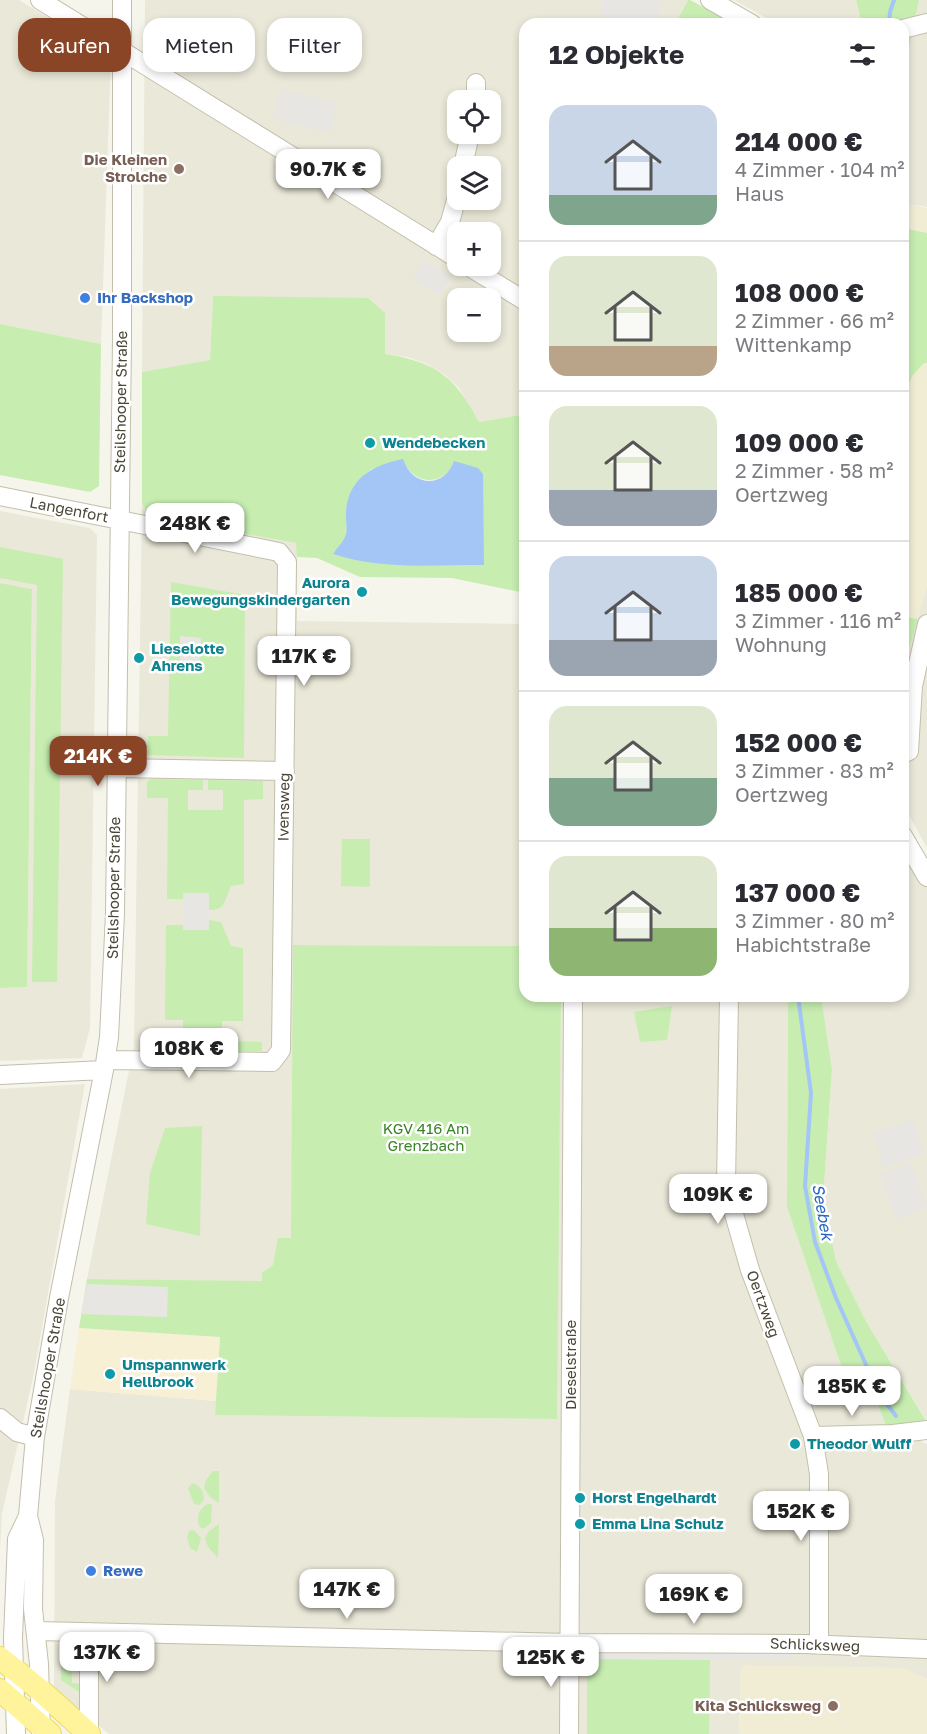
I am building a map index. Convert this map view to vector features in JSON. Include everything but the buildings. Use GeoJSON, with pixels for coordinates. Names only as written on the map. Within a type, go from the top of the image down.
{"type":"FeatureCollection","features":[{"type":"Feature","properties":{"kind":"main road"},"geometry":{"type":"LineString","coordinates":[[7,1663],[89,1734]]}},
{"type":"Feature","properties":{"kind":"main road"},"geometry":{"type":"LineString","coordinates":[[8,1707],[44,1731]]}},
{"type":"Feature","properties":{"kind":"street"},"geometry":{"type":"LineString","coordinates":[[40,0],[68,18]]}},
{"type":"Feature","properties":{"kind":"street","name":"Steilshooper Straße"},"geometry":{"type":"LineString","coordinates":[[122,0],[122,18]]}},
{"type":"Feature","properties":{"kind":"street"},"geometry":{"type":"LineString","coordinates":[[710,0],[742,18]]}},
{"type":"Feature","properties":{"kind":"street"},"geometry":{"type":"LineString","coordinates":[[909,27],[927,23]]}},
{"type":"Feature","properties":{"kind":"street"},"geometry":{"type":"LineString","coordinates":[[131,58],[447,252]]}},
{"type":"Feature","properties":{"kind":"street","name":"Steilshooper Straße"},"geometry":{"type":"LineString","coordinates":[[16,1734],[8,1707],[7,1663],[14,1616],[17,1539],[28,1516],[36,1437],[59,1298],[109,1037],[115,914],[117,768],[122,340],[121,72]]}},
{"type":"Feature","properties":{"kind":"street"},"geometry":{"type":"LineString","coordinates":[[436,246],[450,222],[453,210]]}},
{"type":"Feature","properties":{"kind":"street"},"geometry":{"type":"LineString","coordinates":[[484,276],[519,298]]}},
{"type":"Feature","properties":{"kind":"street","name":"Langenfort"},"geometry":{"type":"LineString","coordinates":[[0,496],[279,552]]}},
{"type":"Feature","properties":{"kind":"street","name":"Ivensweg"},"geometry":{"type":"LineString","coordinates":[[105,1065],[272,1062],[281,1050],[287,562],[279,552]]}},
{"type":"Feature","properties":{"kind":"street"},"geometry":{"type":"LineString","coordinates":[[909,751],[913,686],[927,624]]}},
{"type":"Feature","properties":{"kind":"street"},"geometry":{"type":"LineString","coordinates":[[117,768],[285,771]]}},
{"type":"Feature","properties":{"kind":"street"},"geometry":{"type":"LineString","coordinates":[[909,846],[927,877]]}},
{"type":"Feature","properties":{"kind":"street","name":"Dieselstraße"},"geometry":{"type":"LineString","coordinates":[[569,1734],[573,1002]]}},
{"type":"Feature","properties":{"kind":"street","name":"Oertzweg"},"geometry":{"type":"LineString","coordinates":[[729,1002],[726,1186],[750,1270],[813,1436],[819,1474],[819,1645]]}},
{"type":"Feature","properties":{"kind":"street"},"geometry":{"type":"LineString","coordinates":[[0,1075],[105,1065]]}},
{"type":"Feature","properties":{"kind":"street"},"geometry":{"type":"LineString","coordinates":[[0,1418],[17,1432],[36,1437]]}},
{"type":"Feature","properties":{"kind":"street"},"geometry":{"type":"LineString","coordinates":[[813,1436],[893,1434],[927,1430]]}},
{"type":"Feature","properties":{"kind":"street","name":"Steilshooper Straße"},"geometry":{"type":"LineString","coordinates":[[28,1516],[34,1540],[33,1609],[44,1731]]}},
{"type":"Feature","properties":{"kind":"street"},"geometry":{"type":"LineString","coordinates":[[0,1629],[14,1616]]}},
{"type":"Feature","properties":{"kind":"street","name":"Schlicksweg"},"geometry":{"type":"LineString","coordinates":[[36,1631],[568,1643],[819,1645],[919,1649],[927,1659]]}},
{"type":"Feature","properties":{"kind":"street"},"geometry":{"type":"LineString","coordinates":[[89,1632],[89,1734]]}},
{"type":"Feature","properties":{"kind":"shaded area"},"geometry":{"type":"Polygon","coordinates":[[[0,0],[19,0],[49,18],[18,18],[18,72],[110,72],[101,344],[0,324],[0,0]]]}},
{"type":"Feature","properties":{"kind":"shaded area"},"geometry":{"type":"Polygon","coordinates":[[[145,0],[688,0],[678,18],[519,18],[519,415],[479,422],[459,388],[445,375],[427,364],[407,357],[385,354],[385,313],[213,296],[210,360],[142,372],[144,72],[255,72],[255,18],[145,18],[145,0]]]}},
{"type":"Feature","properties":{"kind":"shaded area"},"geometry":{"type":"Polygon","coordinates":[[[603,0],[663,0],[659,18],[598,18],[603,0]]]}},
{"type":"Feature","properties":{"kind":"shaded area"},"geometry":{"type":"Polygon","coordinates":[[[734,0],[856,0],[860,18],[766,18],[734,0]]]}},
{"type":"Feature","properties":{"kind":"shaded area"},"geometry":{"type":"Polygon","coordinates":[[[919,0],[927,0],[927,207],[909,204],[909,48],[919,0]]]}},
{"type":"Feature","properties":{"kind":"shaded area"},"geometry":{"type":"Polygon","coordinates":[[[280,89],[337,103],[330,133],[273,119],[280,89]]]}},
{"type":"Feature","properties":{"kind":"shaded area"},"geometry":{"type":"Polygon","coordinates":[[[909,204],[927,208],[927,586],[909,649],[909,204]]]}},
{"type":"Feature","properties":{"kind":"shaded area"},"geometry":{"type":"Polygon","coordinates":[[[423,260],[447,274],[447,276],[451,276],[440,295],[412,279],[423,260]]]}},
{"type":"Feature","properties":{"kind":"shaded area"},"geometry":{"type":"Polygon","coordinates":[[[142,503],[150,517],[297,543],[297,621],[519,624],[519,946],[294,945],[291,1282],[87,1279],[134,1046],[142,503]]]}},
{"type":"Feature","properties":{"kind":"shaded area"},"geometry":{"type":"Polygon","coordinates":[[[0,511],[90,528],[97,535],[90,1028],[82,1058],[0,1061],[0,988],[27,987],[32,589],[0,583],[0,511]]]}},
{"type":"Feature","properties":{"kind":"shaded area"},"geometry":{"type":"Polygon","coordinates":[[[927,586],[927,848],[909,815],[909,649],[927,586]]]}},
{"type":"Feature","properties":{"kind":"shaded area"},"geometry":{"type":"Polygon","coordinates":[[[180,636],[201,638],[199,666],[180,665],[180,636]]]}},
{"type":"Feature","properties":{"kind":"shaded area"},"geometry":{"type":"Polygon","coordinates":[[[927,856],[927,1422],[867,1323],[836,1261],[823,1200],[832,1069],[822,1002],[909,1002],[909,858],[927,856]]]}},
{"type":"Feature","properties":{"kind":"shaded area"},"geometry":{"type":"Polygon","coordinates":[[[183,893],[209,893],[209,930],[183,930],[183,893]]]}},
{"type":"Feature","properties":{"kind":"shaded area"},"geometry":{"type":"Polygon","coordinates":[[[561,1002],[788,1002],[787,1207],[850,1392],[875,1397],[886,1426],[927,1444],[927,1679],[902,1668],[741,1666],[739,1734],[109,1734],[54,1688],[55,1501],[70,1389],[216,1401],[215,1415],[556,1419],[561,1002]]]}},
{"type":"Feature","properties":{"kind":"shaded area"},"geometry":{"type":"Polygon","coordinates":[[[85,1084],[34,1373],[2,1514],[0,1551],[0,1089],[85,1084]]]}},
{"type":"Feature","properties":{"kind":"shaded area"},"geometry":{"type":"Polygon","coordinates":[[[913,1120],[924,1154],[884,1167],[873,1133],[913,1120]]]}},
{"type":"Feature","properties":{"kind":"shaded area"},"geometry":{"type":"Polygon","coordinates":[[[911,1163],[927,1208],[896,1219],[880,1174],[911,1163]]]}},
{"type":"Feature","properties":{"kind":"shaded area"},"geometry":{"type":"Polygon","coordinates":[[[87,1284],[168,1287],[167,1317],[81,1314],[87,1284]]]}},
{"type":"Feature","properties":{"kind":"shaded area"},"geometry":{"type":"Polygon","coordinates":[[[79,1328],[220,1337],[216,1401],[70,1389],[79,1328]]]}},
{"type":"Feature","properties":{"kind":"shaded area"},"geometry":{"type":"Polygon","coordinates":[[[593,1649],[785,1651],[791,1660],[596,1659],[593,1649]]]}},
{"type":"Feature","properties":{"kind":"shaded area","name":"Kita Schlicksweg"},"geometry":{"type":"Polygon","coordinates":[[[741,1665],[902,1668],[927,1679],[927,1734],[739,1734],[741,1665]]]}},
{"type":"Feature","properties":{"kind":"green space"},"geometry":{"type":"Polygon","coordinates":[[[690,0],[723,18],[678,18],[690,0]]]}},
{"type":"Feature","properties":{"kind":"green space"},"geometry":{"type":"Polygon","coordinates":[[[856,0],[919,0],[909,48],[909,18],[860,18],[856,0]]]}},
{"type":"Feature","properties":{"kind":"green space"},"geometry":{"type":"Polygon","coordinates":[[[909,229],[927,233],[927,363],[924,363],[912,376],[909,384],[909,229]]]}},
{"type":"Feature","properties":{"kind":"green space"},"geometry":{"type":"Polygon","coordinates":[[[213,296],[368,298],[385,313],[385,354],[418,362],[442,374],[461,394],[479,422],[519,415],[519,592],[452,578],[360,577],[317,558],[297,557],[296,543],[150,517],[142,503],[142,372],[210,360],[213,296]],[[406,466],[372,469],[359,480],[352,490],[346,510],[345,538],[333,554],[389,563],[483,565],[452,467],[447,473],[435,479],[422,479],[406,466]]]}},
{"type":"Feature","properties":{"kind":"green space"},"geometry":{"type":"Polygon","coordinates":[[[0,324],[101,344],[99,486],[90,492],[0,475],[0,324]]]}},
{"type":"Feature","properties":{"kind":"green space"},"geometry":{"type":"Polygon","coordinates":[[[0,547],[63,559],[57,982],[32,982],[37,585],[0,578],[0,547]]]}},
{"type":"Feature","properties":{"kind":"green space"},"geometry":{"type":"Polygon","coordinates":[[[171,582],[245,595],[244,758],[147,755],[148,736],[168,736],[171,582]]]}},
{"type":"Feature","properties":{"kind":"green space"},"geometry":{"type":"Polygon","coordinates":[[[0,583],[32,589],[27,987],[0,988],[0,583]]]}},
{"type":"Feature","properties":{"kind":"green space"},"geometry":{"type":"Polygon","coordinates":[[[909,618],[918,619],[909,649],[909,618]]]}},
{"type":"Feature","properties":{"kind":"green space"},"geometry":{"type":"Polygon","coordinates":[[[150,779],[203,780],[203,790],[188,790],[188,810],[223,810],[223,790],[208,790],[208,780],[263,781],[263,799],[244,800],[244,884],[231,886],[224,903],[219,908],[209,910],[209,893],[183,893],[183,899],[167,899],[168,798],[147,798],[147,782],[150,779]]]}},
{"type":"Feature","properties":{"kind":"green space"},"geometry":{"type":"Polygon","coordinates":[[[342,839],[370,839],[370,887],[341,886],[342,839]]]}},
{"type":"Feature","properties":{"kind":"green space"},"geometry":{"type":"Polygon","coordinates":[[[209,920],[221,922],[231,946],[243,948],[243,1021],[222,1021],[222,1041],[262,1042],[262,1051],[145,1050],[145,1041],[183,1041],[183,1020],[165,1020],[166,925],[183,925],[183,930],[209,930],[209,920]]]}},
{"type":"Feature","properties":{"kind":"green space","name":"KGV 416 Am Grenzbach"},"geometry":{"type":"Polygon","coordinates":[[[293,945],[519,946],[519,1002],[561,1002],[557,1419],[215,1415],[220,1337],[79,1328],[87,1279],[262,1281],[262,1273],[273,1265],[278,1238],[291,1238],[293,945]]]}},
{"type":"Feature","properties":{"kind":"green space"},"geometry":{"type":"Polygon","coordinates":[[[788,1002],[822,1002],[832,1069],[823,1200],[836,1261],[867,1323],[926,1421],[886,1426],[875,1397],[850,1392],[787,1207],[788,1002]]]}},
{"type":"Feature","properties":{"kind":"green space"},"geometry":{"type":"Polygon","coordinates":[[[672,1006],[667,1040],[640,1042],[634,1012],[672,1006]]]}},
{"type":"Feature","properties":{"kind":"green space"},"geometry":{"type":"Polygon","coordinates":[[[202,1126],[200,1236],[146,1224],[150,1173],[165,1128],[202,1126]]]}},
{"type":"Feature","properties":{"kind":"green space"},"geometry":{"type":"Polygon","coordinates":[[[213,1471],[219,1471],[219,1503],[210,1497],[204,1488],[206,1480],[213,1471]]]}},
{"type":"Feature","properties":{"kind":"green space"},"geometry":{"type":"Polygon","coordinates":[[[192,1483],[199,1487],[203,1494],[204,1499],[200,1505],[194,1504],[188,1488],[192,1483]]]}},
{"type":"Feature","properties":{"kind":"green space"},"geometry":{"type":"Polygon","coordinates":[[[212,1504],[211,1523],[203,1529],[199,1526],[198,1516],[202,1508],[212,1504]]]}},
{"type":"Feature","properties":{"kind":"green space"},"geometry":{"type":"Polygon","coordinates":[[[219,1524],[218,1558],[208,1547],[205,1538],[209,1531],[219,1524]]]}},
{"type":"Feature","properties":{"kind":"green space"},"geometry":{"type":"Polygon","coordinates":[[[194,1530],[201,1538],[197,1552],[190,1548],[187,1537],[189,1531],[194,1530]]]}},
{"type":"Feature","properties":{"kind":"green space"},"geometry":{"type":"Polygon","coordinates":[[[61,1647],[81,1648],[81,1651],[71,1652],[72,1683],[83,1684],[81,1693],[61,1680],[61,1647]]]}},
{"type":"Feature","properties":{"kind":"green space"},"geometry":{"type":"Polygon","coordinates":[[[596,1659],[710,1660],[709,1734],[587,1734],[587,1663],[596,1659]]]}},
{"type":"Feature","properties":{"kind":"water"},"geometry":{"type":"Polygon","coordinates":[[[403,459],[413,475],[428,481],[443,476],[454,461],[478,468],[483,474],[484,565],[389,565],[333,554],[345,536],[346,511],[352,489],[373,469],[403,459]]]}},
{"type":"Feature","properties":{"kind":"waterway","name":"Seebek"},"geometry":{"type":"LineString","coordinates":[[890,18],[894,0]]}},
{"type":"Feature","properties":{"kind":"waterway","name":"Seebek"},"geometry":{"type":"LineString","coordinates":[[799,1002],[811,1093],[805,1186],[815,1242],[836,1298],[867,1367],[884,1400],[896,1416]]}},
{"type":"Feature","properties":{"kind":"place","name":"Die Kleinen Strolche"},"geometry":{"type":"Point","coordinates":[179,169]}},
{"type":"Feature","properties":{"kind":"place","name":"Ihr Backshop"},"geometry":{"type":"Point","coordinates":[85,298]}},
{"type":"Feature","properties":{"kind":"place","name":"Wendebecken"},"geometry":{"type":"Point","coordinates":[370,443]}},
{"type":"Feature","properties":{"kind":"place","name":"Aurora Bewegungskindergarten"},"geometry":{"type":"Point","coordinates":[362,592]}},
{"type":"Feature","properties":{"kind":"place","name":"Lieselotte Ahrens"},"geometry":{"type":"Point","coordinates":[139,658]}},
{"type":"Feature","properties":{"kind":"place","name":"Umspannwerk Hellbrook"},"geometry":{"type":"Point","coordinates":[110,1374]}},
{"type":"Feature","properties":{"kind":"place","name":"Theodor Wulff"},"geometry":{"type":"Point","coordinates":[795,1444]}},
{"type":"Feature","properties":{"kind":"place","name":"Horst Engelhardt"},"geometry":{"type":"Point","coordinates":[580,1498]}},
{"type":"Feature","properties":{"kind":"place","name":"Emma Lina Schulz"},"geometry":{"type":"Point","coordinates":[580,1524]}},
{"type":"Feature","properties":{"kind":"place","name":"Rewe"},"geometry":{"type":"Point","coordinates":[91,1571]}},
{"type":"Feature","properties":{"kind":"place","name":"Kita Schlicksweg"},"geometry":{"type":"Point","coordinates":[833,1706]}}]}
